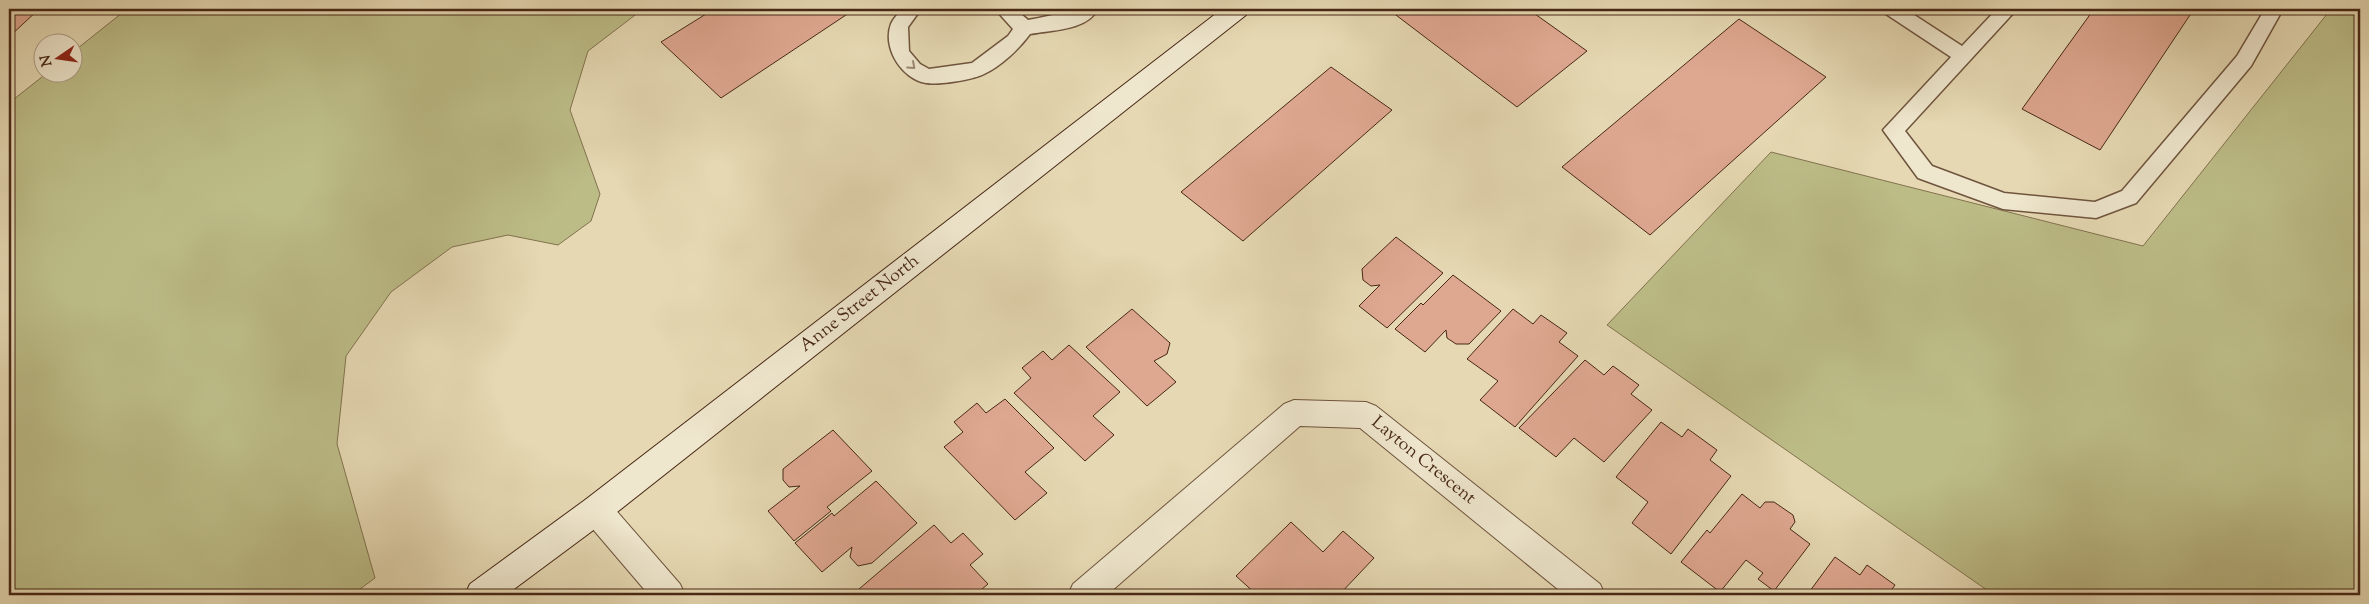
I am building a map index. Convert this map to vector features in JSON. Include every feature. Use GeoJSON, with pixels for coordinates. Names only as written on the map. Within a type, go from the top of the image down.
{"type":"FeatureCollection","features":[{"type":"Feature","properties":{"kind":"street","name":"Anne Street North"},"geometry":{"type":"LineString","coordinates":[[481,595],[596,510],[1238,9]]}},
{"type":"Feature","properties":{"kind":"street","name":"Layton Crescent"},"geometry":{"type":"LineString","coordinates":[[1084,595],[1294,413],[1366,415],[1589,595]]}},
{"type":"Feature","properties":{"kind":"street"},"geometry":{"type":"LineString","coordinates":[[596,510],[668,595]]}},
{"type":"Feature","properties":{"kind":"lane"},"geometry":{"type":"LineString","coordinates":[[912,9],[899,26],[900,53],[913,69],[927,76],[977,69],[1015,41],[1024,28],[1075,19],[1089,9]]}},
{"type":"Feature","properties":{"kind":"lane"},"geometry":{"type":"LineString","coordinates":[[1004,9],[1024,28]]}},
{"type":"Feature","properties":{"kind":"lane"},"geometry":{"type":"LineString","coordinates":[[1892,9],[1963,56]]}},
{"type":"Feature","properties":{"kind":"lane"},"geometry":{"type":"LineString","coordinates":[[2008,9],[1893,130],[1925,172],[2002,201],[2096,210],[2129,196],[2244,61],[2274,9]]}},
{"type":"Feature","properties":{"kind":"green space"},"geometry":{"type":"Polygon","coordinates":[[[127,9],[643,9],[588,51],[570,110],[600,194],[591,221],[558,245],[508,235],[452,247],[391,292],[346,356],[337,444],[375,578],[352,595],[9,595],[9,103],[36,82],[82,82],[82,45],[127,9]]]}},
{"type":"Feature","properties":{"kind":"green space"},"geometry":{"type":"Polygon","coordinates":[[[2331,9],[2360,9],[2360,595],[1994,595],[1607,325],[1771,152],[2143,246],[2331,9]]]}},
{"type":"Feature","properties":{"kind":"building"},"geometry":{"type":"Polygon","coordinates":[[[9,9],[39,9],[9,37],[9,9]]]}},
{"type":"Feature","properties":{"kind":"building"},"geometry":{"type":"Polygon","coordinates":[[[714,9],[855,9],[721,98],[661,42],[714,9]]]}},
{"type":"Feature","properties":{"kind":"building"},"geometry":{"type":"Polygon","coordinates":[[[1388,9],[1528,9],[1587,51],[1517,107],[1388,9]]]}},
{"type":"Feature","properties":{"kind":"building"},"geometry":{"type":"Polygon","coordinates":[[[2094,9],[2194,9],[2100,150],[2022,109],[2094,9]]]}},
{"type":"Feature","properties":{"kind":"building"},"geometry":{"type":"Polygon","coordinates":[[[1739,19],[1826,77],[1650,235],[1562,167],[1739,19]]]}},
{"type":"Feature","properties":{"kind":"building"},"geometry":{"type":"Polygon","coordinates":[[[1331,67],[1392,110],[1243,241],[1181,192],[1331,67]]]}},
{"type":"Feature","properties":{"kind":"building"},"geometry":{"type":"Polygon","coordinates":[[[1396,237],[1443,273],[1387,328],[1359,306],[1380,285],[1371,286],[1363,280],[1362,269],[1396,237]]]}},
{"type":"Feature","properties":{"kind":"building"},"geometry":{"type":"Polygon","coordinates":[[[1453,275],[1501,311],[1469,344],[1456,344],[1447,338],[1446,330],[1425,352],[1395,329],[1421,303],[1423,305],[1453,275]]]}},
{"type":"Feature","properties":{"kind":"building"},"geometry":{"type":"Polygon","coordinates":[[[1132,309],[1170,343],[1167,354],[1154,361],[1176,382],[1147,406],[1086,347],[1132,309]]]}},
{"type":"Feature","properties":{"kind":"building"},"geometry":{"type":"Polygon","coordinates":[[[1513,309],[1533,324],[1541,315],[1567,333],[1559,342],[1578,356],[1515,427],[1480,400],[1498,381],[1467,359],[1513,309]]]}},
{"type":"Feature","properties":{"kind":"building"},"geometry":{"type":"Polygon","coordinates":[[[1069,345],[1120,392],[1093,416],[1114,435],[1085,461],[1014,393],[1031,378],[1022,368],[1043,351],[1052,360],[1069,345]]]}},
{"type":"Feature","properties":{"kind":"building"},"geometry":{"type":"Polygon","coordinates":[[[1585,360],[1604,375],[1613,366],[1639,385],[1631,394],[1652,410],[1604,462],[1574,438],[1556,457],[1519,428],[1585,360]]]}},
{"type":"Feature","properties":{"kind":"building"},"geometry":{"type":"Polygon","coordinates":[[[1005,399],[1054,448],[1025,472],[1047,493],[1015,520],[944,447],[963,432],[954,422],[977,403],[986,413],[1005,399]]]}},
{"type":"Feature","properties":{"kind":"building"},"geometry":{"type":"Polygon","coordinates":[[[1661,422],[1682,437],[1688,429],[1717,450],[1710,460],[1731,476],[1671,554],[1632,523],[1648,502],[1616,477],[1661,422]]]}},
{"type":"Feature","properties":{"kind":"building"},"geometry":{"type":"Polygon","coordinates":[[[833,430],[872,471],[827,507],[831,511],[794,541],[768,511],[800,486],[789,487],[783,480],[783,469],[833,430]]]}},
{"type":"Feature","properties":{"kind":"building"},"geometry":{"type":"Polygon","coordinates":[[[876,481],[917,523],[872,563],[858,566],[850,557],[852,547],[822,572],[795,543],[832,513],[834,516],[876,481]]]}},
{"type":"Feature","properties":{"kind":"building"},"geometry":{"type":"Polygon","coordinates":[[[1742,494],[1760,508],[1765,502],[1774,502],[1793,515],[1795,522],[1790,529],[1810,544],[1774,591],[1758,579],[1763,573],[1746,560],[1720,592],[1681,562],[1707,530],[1710,533],[1742,494]]]}},
{"type":"Feature","properties":{"kind":"building"},"geometry":{"type":"Polygon","coordinates":[[[1291,522],[1323,552],[1343,531],[1374,558],[1339,595],[1257,595],[1236,576],[1291,522]]]}},
{"type":"Feature","properties":{"kind":"building"},"geometry":{"type":"Polygon","coordinates":[[[934,525],[951,543],[963,533],[983,554],[970,565],[988,584],[975,595],[852,595],[934,525]]]}},
{"type":"Feature","properties":{"kind":"building"},"geometry":{"type":"Polygon","coordinates":[[[1835,557],[1860,575],[1867,565],[1895,585],[1888,595],[1807,595],[1835,557]]]}}]}
